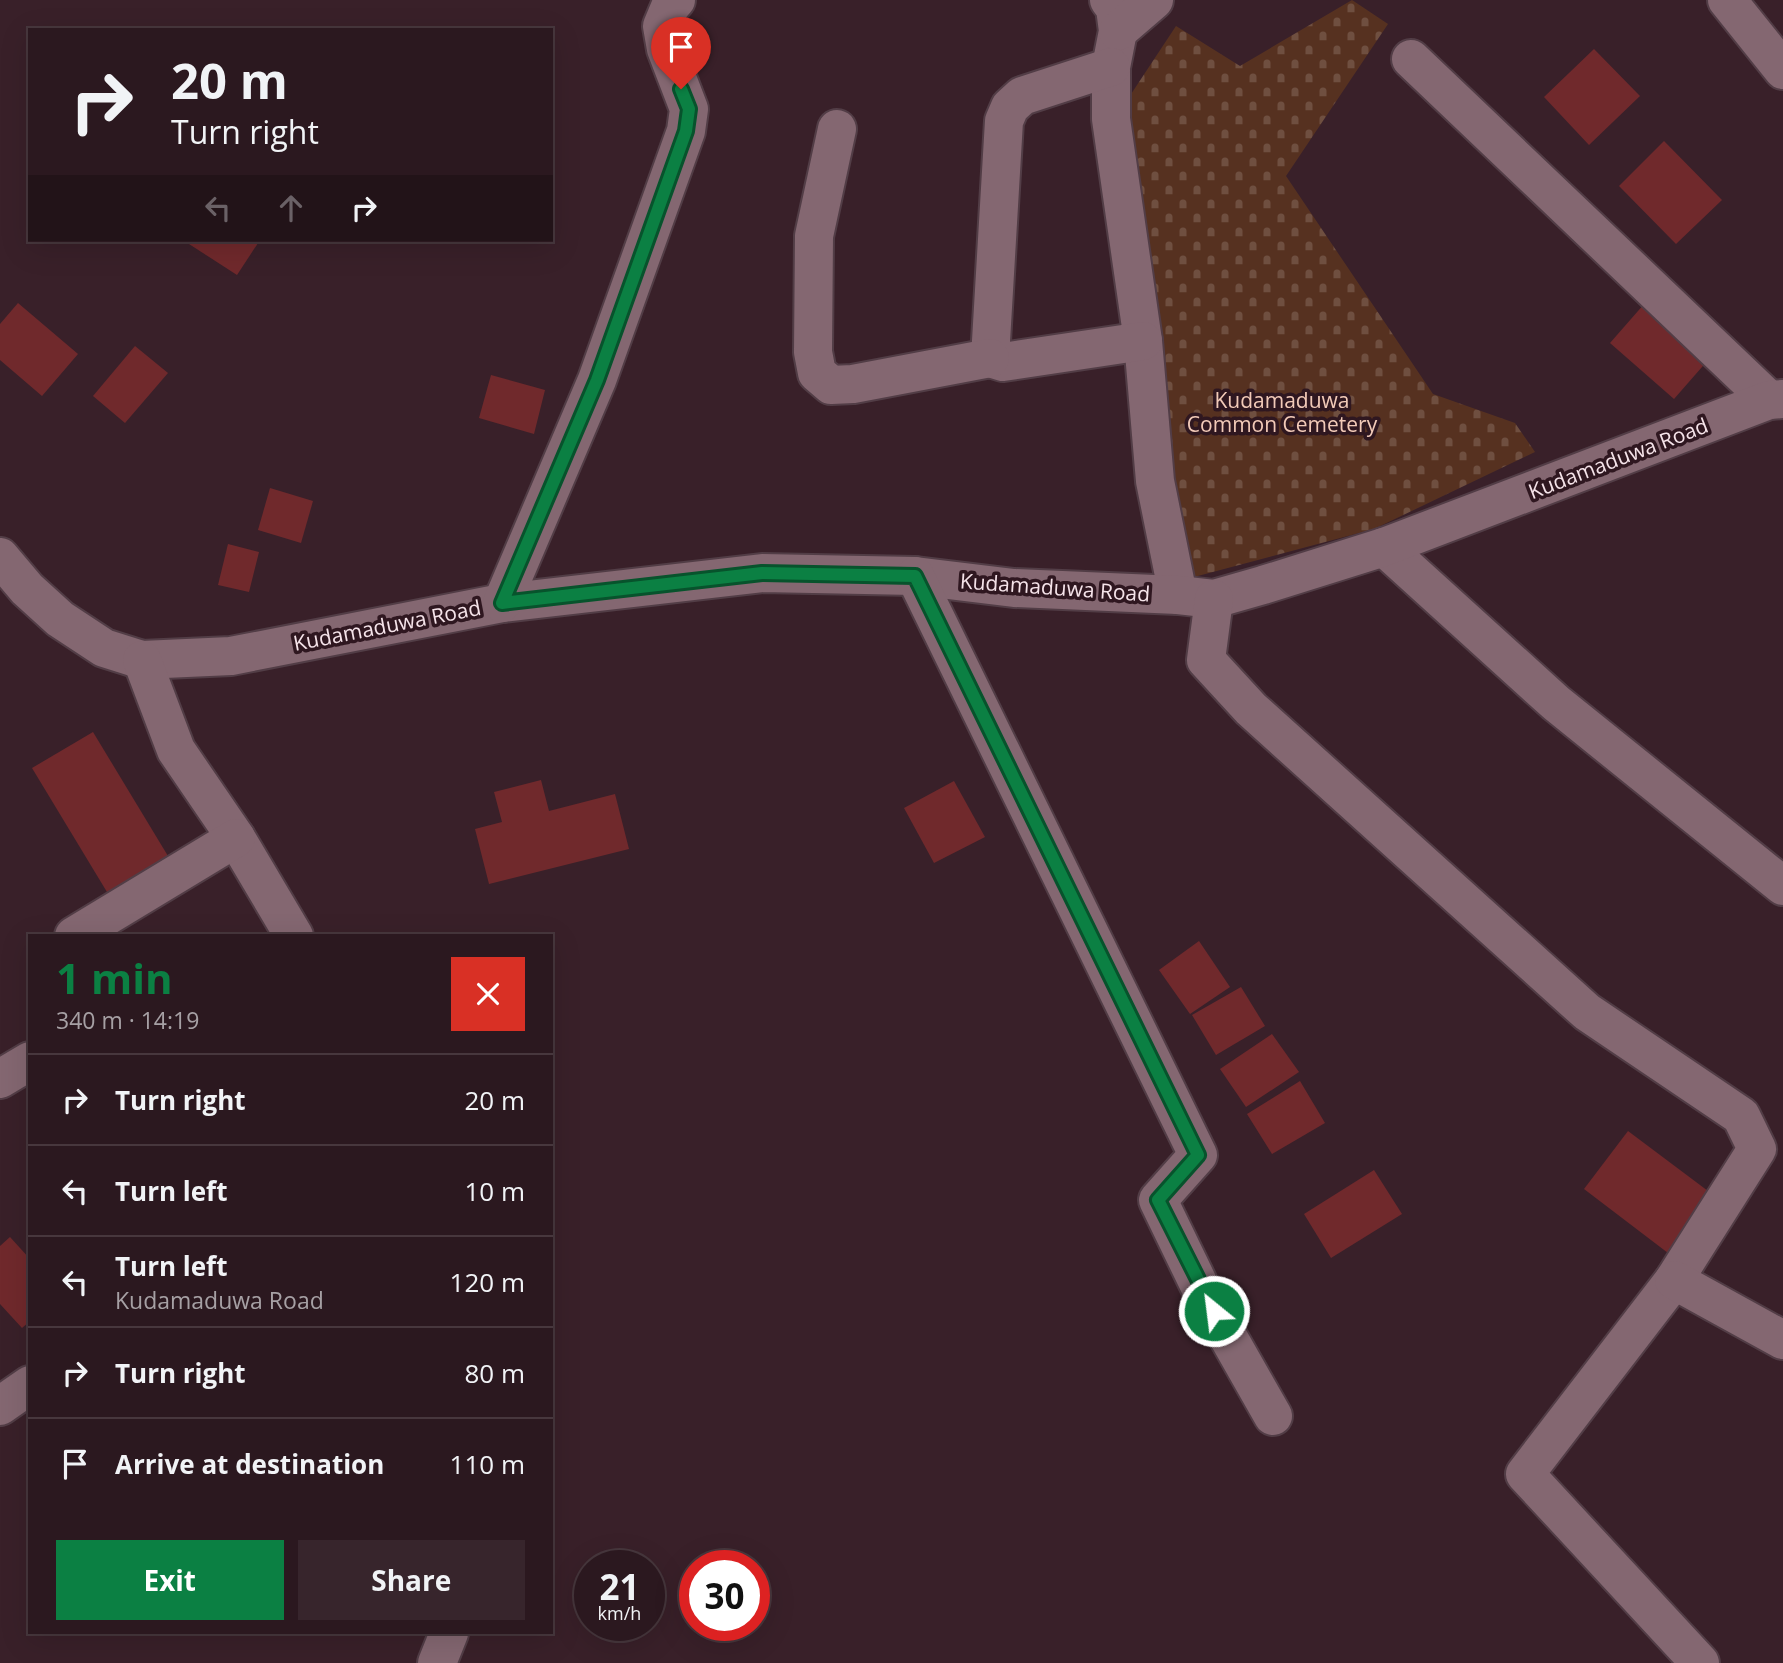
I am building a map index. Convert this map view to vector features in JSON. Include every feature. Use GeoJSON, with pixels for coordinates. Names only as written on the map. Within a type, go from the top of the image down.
{"type":"FeatureCollection","features":[{"type":"Feature","properties":{"kind":"street"},"geometry":{"type":"LineString","coordinates":[[502,603],[597,380],[686,131],[689,109],[666,49],[662,26],[676,0]]}},
{"type":"Feature","properties":{"kind":"street"},"geometry":{"type":"LineString","coordinates":[[990,358],[1004,121],[1010,107],[1154,0]]}},
{"type":"Feature","properties":{"kind":"street"},"geometry":{"type":"LineString","coordinates":[[1727,0],[1783,70]]}},
{"type":"Feature","properties":{"kind":"street"},"geometry":{"type":"LineString","coordinates":[[1113,33],[1111,119],[1143,341],[1155,481],[1196,597],[1206,660],[1251,709],[1587,1012],[1741,1116],[1770,1155],[1525,1474],[1700,1663]]}},
{"type":"Feature","properties":{"kind":"street"},"geometry":{"type":"LineString","coordinates":[[1411,59],[1776,400]]}},
{"type":"Feature","properties":{"kind":"street"},"geometry":{"type":"LineString","coordinates":[[838,128],[814,236],[813,352],[817,373],[831,384],[853,384],[990,358],[1003,362],[1143,341]]}},
{"type":"Feature","properties":{"kind":"street","name":"Kudamaduwa Road"},"geometry":{"type":"LineString","coordinates":[[0,557],[27,589],[60,620],[104,648],[142,660],[231,656],[502,603],[762,573],[915,576],[1014,588],[1196,597],[1384,547],[1776,400]]}},
{"type":"Feature","properties":{"kind":"street"},"geometry":{"type":"LineString","coordinates":[[1384,547],[1556,702],[1783,886]]}},
{"type":"Feature","properties":{"kind":"street"},"geometry":{"type":"LineString","coordinates":[[915,576],[1198,1155],[1158,1200],[1202,1290],[1273,1416]]}},
{"type":"Feature","properties":{"kind":"street"},"geometry":{"type":"LineString","coordinates":[[142,660],[176,750],[236,838],[293,934]]}},
{"type":"Feature","properties":{"kind":"street"},"geometry":{"type":"LineString","coordinates":[[77,934],[236,838]]}},
{"type":"Feature","properties":{"kind":"street"},"geometry":{"type":"LineString","coordinates":[[0,1079],[28,1062]]}},
{"type":"Feature","properties":{"kind":"street"},"geometry":{"type":"LineString","coordinates":[[1674,1280],[1783,1340]]}},
{"type":"Feature","properties":{"kind":"street"},"geometry":{"type":"LineString","coordinates":[[0,1406],[28,1386]]}},
{"type":"Feature","properties":{"kind":"street"},"geometry":{"type":"LineString","coordinates":[[437,1663],[449,1634]]}},
{"type":"Feature","properties":{"kind":"green space","name":"Kudamaduwa Common Cemetery"},"geometry":{"type":"Polygon","coordinates":[[[1352,0],[1388,24],[1286,176],[1433,394],[1515,423],[1535,452],[1374,529],[1194,577],[1106,132],[1176,26],[1240,66],[1352,0]]]}},
{"type":"Feature","properties":{"kind":"building"},"geometry":{"type":"Polygon","coordinates":[[[1594,49],[1640,96],[1589,145],[1544,97],[1594,49]]]}},
{"type":"Feature","properties":{"kind":"building"},"geometry":{"type":"Polygon","coordinates":[[[1664,141],[1722,200],[1676,244],[1619,186],[1664,141]]]}},
{"type":"Feature","properties":{"kind":"building"},"geometry":{"type":"Polygon","coordinates":[[[190,242],[259,242],[237,275],[189,244],[190,242]]]}},
{"type":"Feature","properties":{"kind":"building"},"geometry":{"type":"Polygon","coordinates":[[[18,303],[78,354],[42,396],[0,360],[0,324],[18,303]]]}},
{"type":"Feature","properties":{"kind":"building"},"geometry":{"type":"Polygon","coordinates":[[[1645,303],[1709,359],[1674,399],[1610,343],[1645,303]]]}},
{"type":"Feature","properties":{"kind":"building"},"geometry":{"type":"Polygon","coordinates":[[[135,346],[168,373],[125,423],[93,396],[135,346]]]}},
{"type":"Feature","properties":{"kind":"building"},"geometry":{"type":"Polygon","coordinates":[[[491,375],[545,390],[534,434],[479,418],[491,375]]]}},
{"type":"Feature","properties":{"kind":"building"},"geometry":{"type":"Polygon","coordinates":[[[270,488],[313,501],[301,543],[258,530],[270,488]]]}},
{"type":"Feature","properties":{"kind":"building"},"geometry":{"type":"Polygon","coordinates":[[[228,544],[259,552],[249,592],[218,585],[228,544]]]}},
{"type":"Feature","properties":{"kind":"building"},"geometry":{"type":"Polygon","coordinates":[[[93,732],[171,861],[110,897],[32,768],[93,732]]]}},
{"type":"Feature","properties":{"kind":"building"},"geometry":{"type":"Polygon","coordinates":[[[541,780],[549,811],[615,794],[629,849],[489,884],[475,829],[502,822],[494,792],[541,780]]]}},
{"type":"Feature","properties":{"kind":"building"},"geometry":{"type":"Polygon","coordinates":[[[954,781],[985,837],[934,863],[904,808],[954,781]]]}},
{"type":"Feature","properties":{"kind":"building"},"geometry":{"type":"Polygon","coordinates":[[[1199,941],[1230,987],[1190,1014],[1159,970],[1199,941]]]}},
{"type":"Feature","properties":{"kind":"building"},"geometry":{"type":"Polygon","coordinates":[[[1241,987],[1265,1026],[1216,1055],[1192,1015],[1241,987]]]}},
{"type":"Feature","properties":{"kind":"building"},"geometry":{"type":"Polygon","coordinates":[[[1272,1034],[1299,1072],[1246,1107],[1220,1069],[1272,1034]]]}},
{"type":"Feature","properties":{"kind":"building"},"geometry":{"type":"Polygon","coordinates":[[[1300,1081],[1325,1123],[1272,1154],[1247,1114],[1300,1081]]]}},
{"type":"Feature","properties":{"kind":"building"},"geometry":{"type":"Polygon","coordinates":[[[1628,1131],[1712,1194],[1668,1253],[1584,1189],[1628,1131]]]}},
{"type":"Feature","properties":{"kind":"building"},"geometry":{"type":"Polygon","coordinates":[[[1374,1170],[1402,1214],[1331,1258],[1304,1214],[1374,1170]]]}},
{"type":"Feature","properties":{"kind":"building"},"geometry":{"type":"Polygon","coordinates":[[[10,1237],[28,1257],[28,1323],[22,1328],[0,1304],[0,1246],[10,1237]]]}},
{"type":"Feature","properties":{"kind":"route"},"geometry":{"type":"LineString","coordinates":[[681,89],[689,109],[686,131],[597,380],[502,603],[762,573],[915,576],[1198,1155],[1158,1200],[1214,1311]]}}]}
